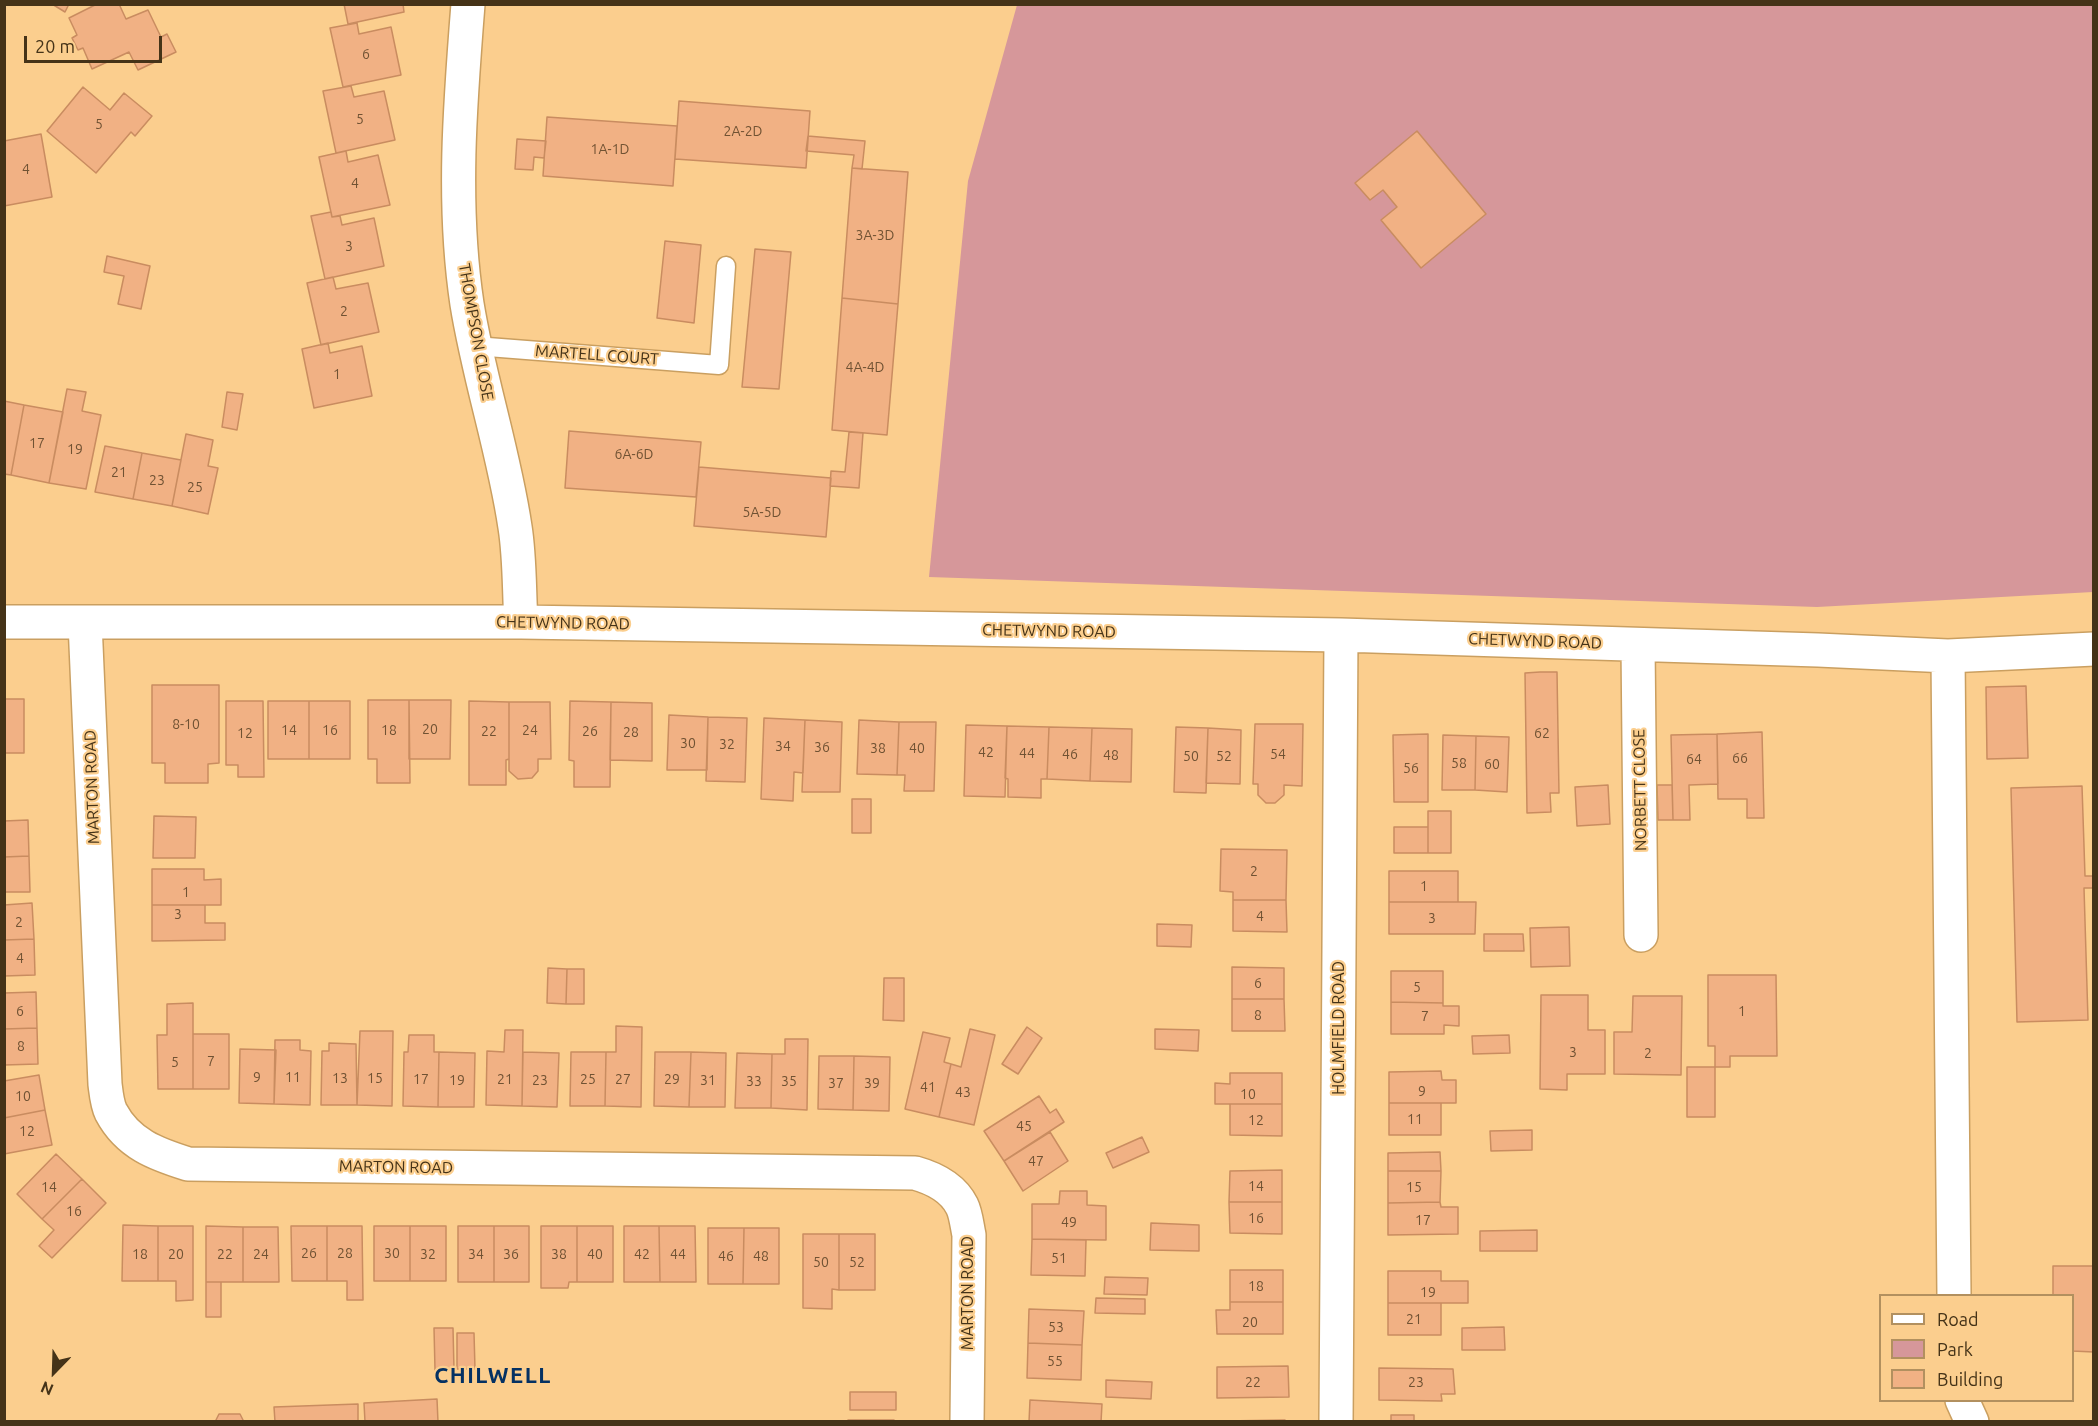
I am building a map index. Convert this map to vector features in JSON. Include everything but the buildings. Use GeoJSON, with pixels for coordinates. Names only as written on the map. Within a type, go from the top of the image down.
{"type":"FeatureCollection","features":[{"type":"Feature","properties":{"kind":"street","name":"THOMPSON CLOSE"},"geometry":{"type":"LineString","coordinates":[[468,4],[460,98],[459,226],[467,303],[475,346],[516,529],[521,622]]}},
{"type":"Feature","properties":{"kind":"street","name":"CHETWYND ROAD"},"geometry":{"type":"LineString","coordinates":[[4,622],[521,622],[1341,635],[1948,656],[2094,649]]}},
{"type":"Feature","properties":{"kind":"street","name":"MARTON ROAD"},"geometry":{"type":"LineString","coordinates":[[85,622],[105,1084],[110,1110],[127,1135],[155,1154],[188,1164],[915,1173],[933,1179],[951,1192],[962,1206],[969,1235],[967,1422]]}},
{"type":"Feature","properties":{"kind":"street","name":"HOLMFIELD ROAD"},"geometry":{"type":"LineString","coordinates":[[1336,1422],[1341,635]]}},
{"type":"Feature","properties":{"kind":"street","name":"NORBETT CLOSE"},"geometry":{"type":"LineString","coordinates":[[1638,645],[1641,935]]}},
{"type":"Feature","properties":{"kind":"street"},"geometry":{"type":"LineString","coordinates":[[1948,656],[1954,1294]]}},
{"type":"Feature","properties":{"kind":"street"},"geometry":{"type":"LineString","coordinates":[[1962,1402],[1972,1422]]}},
{"type":"Feature","properties":{"kind":"lane","name":"MARTELL COURT"},"geometry":{"type":"LineString","coordinates":[[475,346],[719,365],[726,266]]}},
{"type":"Feature","properties":{"kind":"green space"},"geometry":{"type":"Polygon","coordinates":[[[1017,5],[2093,5],[2093,592],[1817,607],[929,577],[968,181],[1017,5]]]}},
{"type":"Feature","properties":{"kind":"district","name":"CHILWELL"},"geometry":{"type":"Point","coordinates":[493,1376]}}]}
